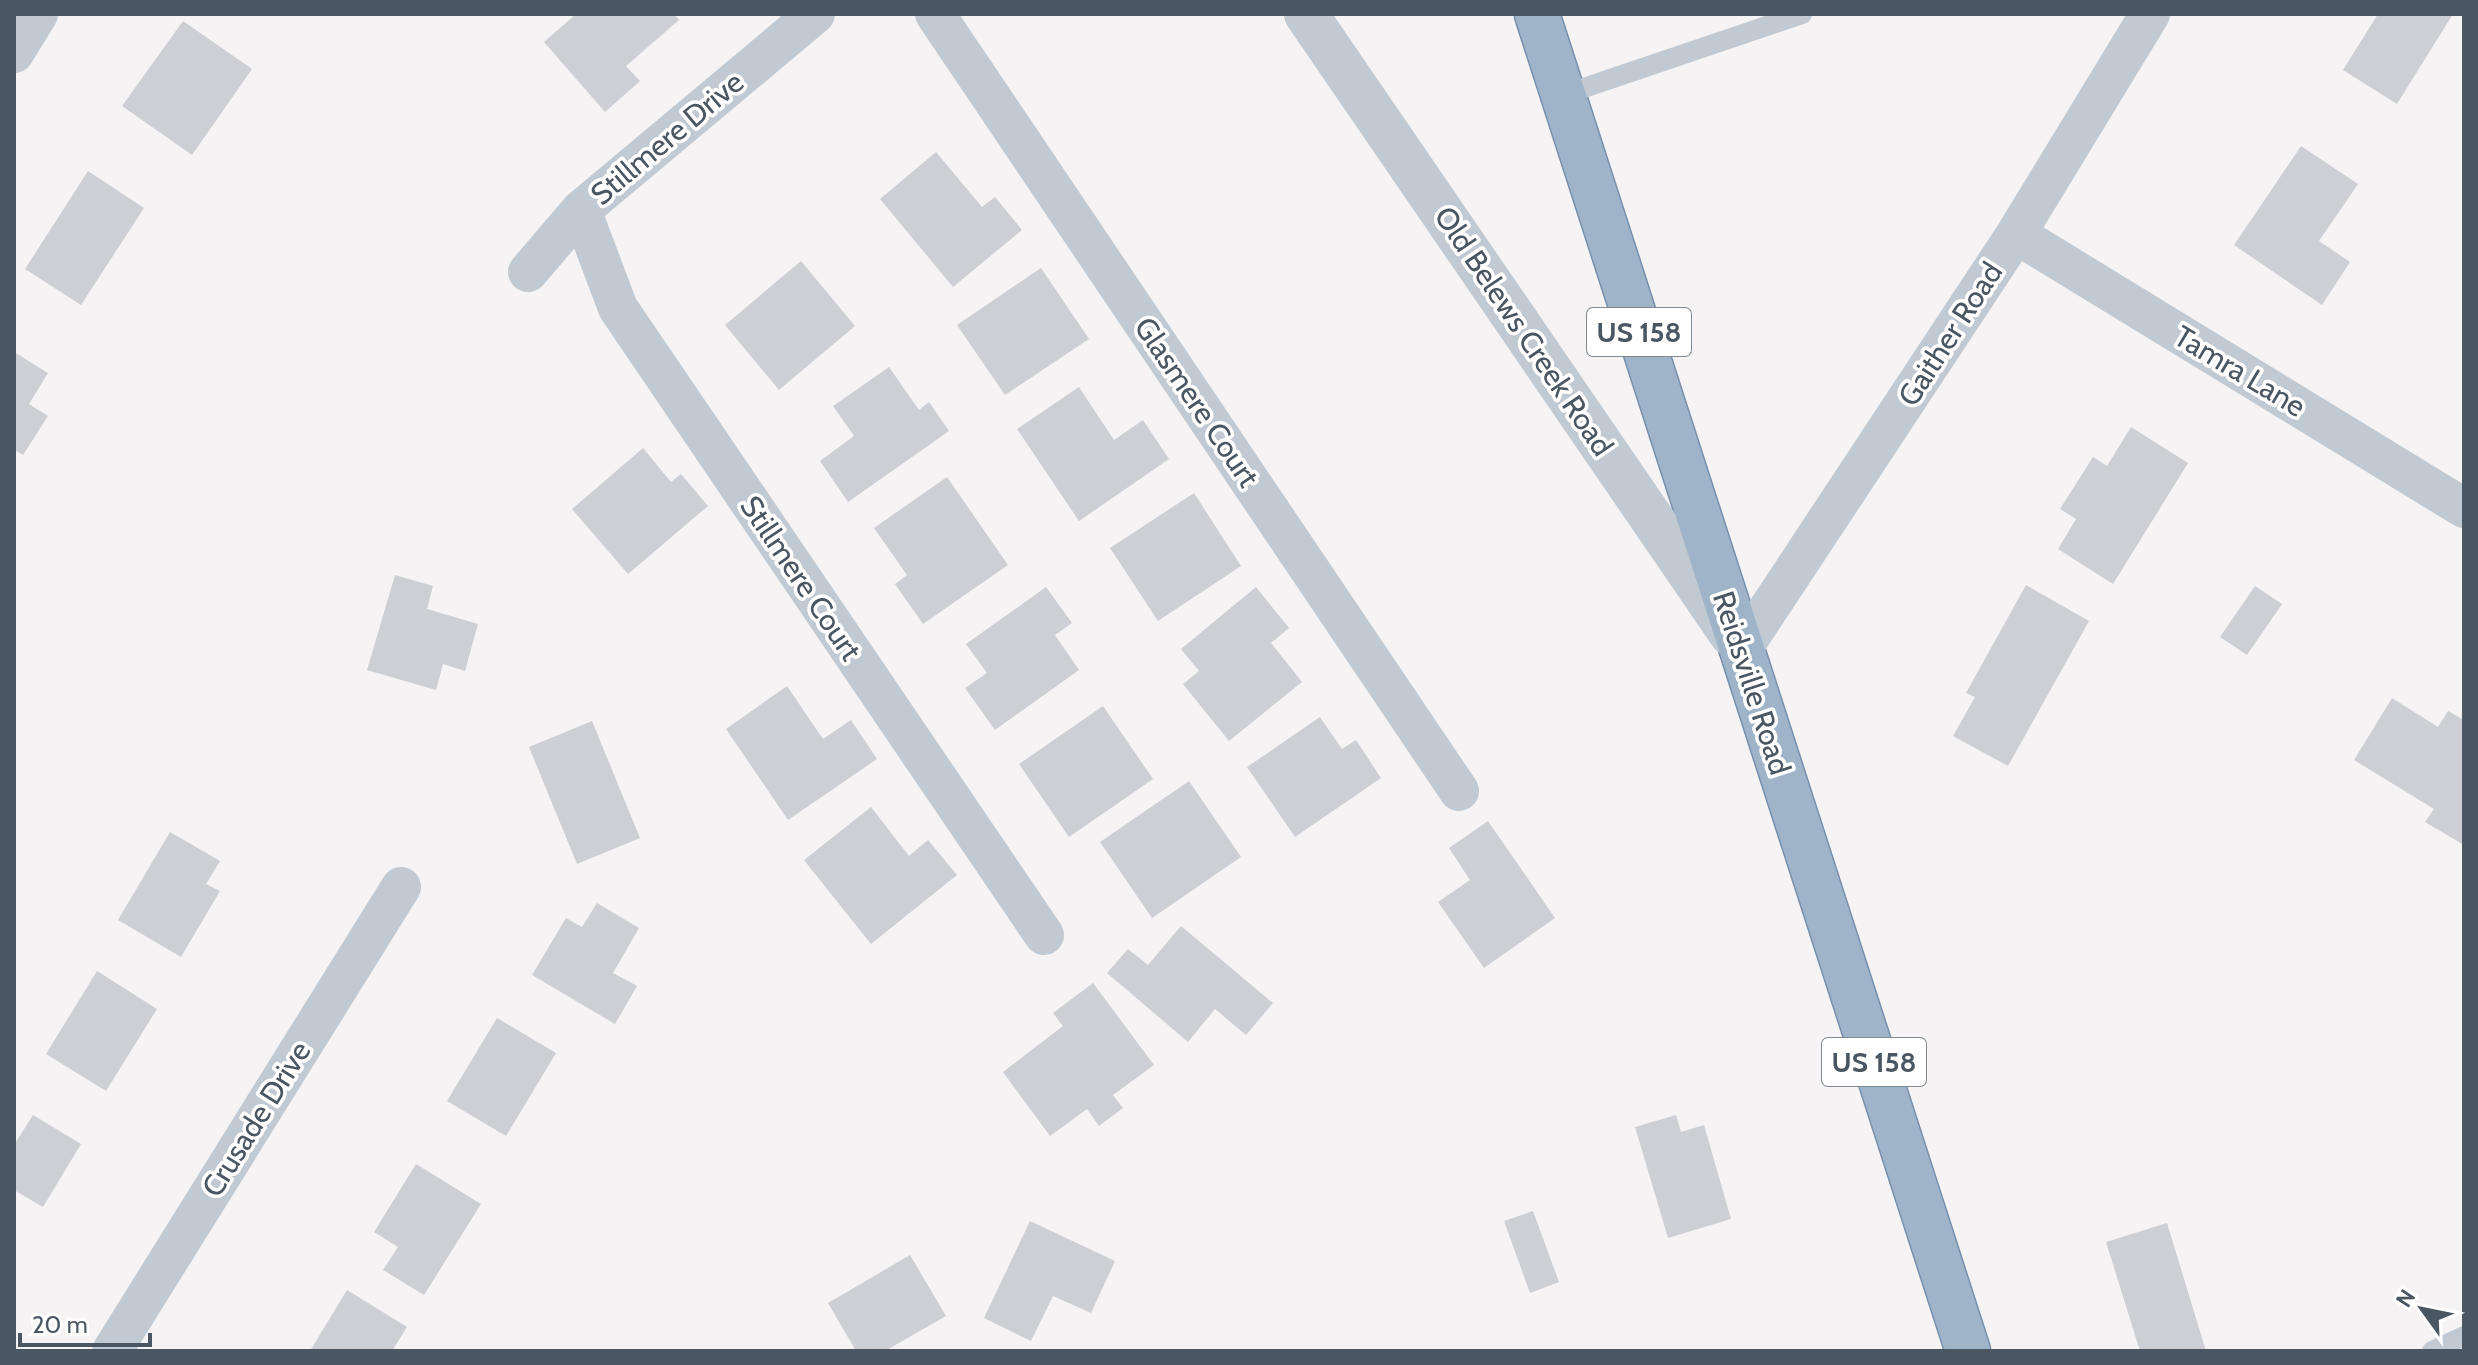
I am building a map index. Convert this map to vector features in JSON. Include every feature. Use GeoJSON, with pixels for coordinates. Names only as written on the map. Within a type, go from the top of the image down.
{"type":"FeatureCollection","features":[{"type":"Feature","properties":{"kind":"highway","name":"Reidsville Road"},"geometry":{"type":"LineString","coordinates":[[1537,14],[1968,1351]]}},
{"type":"Feature","properties":{"kind":"street"},"geometry":{"type":"LineString","coordinates":[[14,53],[38,14]]}},
{"type":"Feature","properties":{"kind":"street","name":"Stillmere Drive"},"geometry":{"type":"LineString","coordinates":[[528,272],[581,210],[815,14]]}},
{"type":"Feature","properties":{"kind":"street","name":"Glasmere Court"},"geometry":{"type":"LineString","coordinates":[[935,14],[1459,791]]}},
{"type":"Feature","properties":{"kind":"street","name":"Old Belews Creek Road"},"geometry":{"type":"LineString","coordinates":[[1306,14],[1742,649]]}},
{"type":"Feature","properties":{"kind":"street","name":"Gaither Road"},"geometry":{"type":"LineString","coordinates":[[1742,649],[2016,234],[2150,14]]}},
{"type":"Feature","properties":{"kind":"street","name":"Stillmere Court"},"geometry":{"type":"LineString","coordinates":[[581,210],[618,308],[1044,935]]}},
{"type":"Feature","properties":{"kind":"street","name":"Tamra Lane"},"geometry":{"type":"LineString","coordinates":[[2016,234],[2464,508]]}},
{"type":"Feature","properties":{"kind":"street","name":"Crusade Drive"},"geometry":{"type":"LineString","coordinates":[[112,1351],[401,887]]}},
{"type":"Feature","properties":{"kind":"lane"},"geometry":{"type":"LineString","coordinates":[[1563,95],[1802,14]]}},
{"type":"Feature","properties":{"kind":"lane"},"geometry":{"type":"LineString","coordinates":[[2432,1351],[2464,1336]]}},
{"type":"Feature","properties":{"kind":"building"},"geometry":{"type":"Polygon","coordinates":[[[576,14],[674,14],[679,20],[626,66],[640,81],[605,112],[544,42],[576,14]]]}},
{"type":"Feature","properties":{"kind":"building"},"geometry":{"type":"Polygon","coordinates":[[[2378,14],[2453,14],[2397,104],[2343,70],[2378,14]]]}},
{"type":"Feature","properties":{"kind":"building"},"geometry":{"type":"Polygon","coordinates":[[[183,21],[252,69],[192,155],[122,106],[183,21]]]}},
{"type":"Feature","properties":{"kind":"building"},"geometry":{"type":"Polygon","coordinates":[[[2301,146],[2358,184],[2319,241],[2350,262],[2322,305],[2234,245],[2301,146]]]}},
{"type":"Feature","properties":{"kind":"building"},"geometry":{"type":"Polygon","coordinates":[[[936,152],[982,207],[995,197],[1022,230],[953,287],[880,199],[936,152]]]}},
{"type":"Feature","properties":{"kind":"building"},"geometry":{"type":"Polygon","coordinates":[[[88,171],[144,208],[81,305],[25,269],[88,171]]]}},
{"type":"Feature","properties":{"kind":"building"},"geometry":{"type":"Polygon","coordinates":[[[801,261],[855,326],[779,390],[725,325],[801,261]]]}},
{"type":"Feature","properties":{"kind":"building"},"geometry":{"type":"Polygon","coordinates":[[[1041,268],[1089,339],[1005,395],[957,325],[1041,268]]]}},
{"type":"Feature","properties":{"kind":"building"},"geometry":{"type":"Polygon","coordinates":[[[14,352],[48,373],[29,404],[48,416],[23,455],[14,450],[14,352]]]}},
{"type":"Feature","properties":{"kind":"building"},"geometry":{"type":"Polygon","coordinates":[[[889,367],[919,410],[929,402],[949,431],[848,502],[820,461],[854,436],[833,406],[889,367]]]}},
{"type":"Feature","properties":{"kind":"building"},"geometry":{"type":"Polygon","coordinates":[[[1079,387],[1114,440],[1143,420],[1169,459],[1079,521],[1017,429],[1079,387]]]}},
{"type":"Feature","properties":{"kind":"building"},"geometry":{"type":"Polygon","coordinates":[[[2131,427],[2188,463],[2113,584],[2058,549],[2076,519],[2060,509],[2093,457],[2107,466],[2131,427]]]}},
{"type":"Feature","properties":{"kind":"building"},"geometry":{"type":"Polygon","coordinates":[[[643,448],[671,482],[681,474],[708,506],[628,574],[572,509],[643,448]]]}},
{"type":"Feature","properties":{"kind":"building"},"geometry":{"type":"Polygon","coordinates":[[[947,477],[1008,565],[923,624],[895,584],[907,575],[874,528],[947,477]]]}},
{"type":"Feature","properties":{"kind":"building"},"geometry":{"type":"Polygon","coordinates":[[[1194,493],[1241,566],[1158,621],[1110,548],[1194,493]]]}},
{"type":"Feature","properties":{"kind":"building"},"geometry":{"type":"Polygon","coordinates":[[[395,575],[433,586],[427,609],[478,624],[465,671],[443,664],[436,690],[367,670],[395,575]]]}},
{"type":"Feature","properties":{"kind":"building"},"geometry":{"type":"Polygon","coordinates":[[[2026,585],[2089,621],[2008,766],[1953,736],[1975,697],[1966,693],[2026,585]]]}},
{"type":"Feature","properties":{"kind":"building"},"geometry":{"type":"Polygon","coordinates":[[[2255,586],[2282,604],[2247,655],[2220,637],[2255,586]]]}},
{"type":"Feature","properties":{"kind":"building"},"geometry":{"type":"Polygon","coordinates":[[[1046,587],[1072,623],[1055,635],[1079,670],[995,730],[965,688],[987,673],[966,644],[1046,587]]]}},
{"type":"Feature","properties":{"kind":"building"},"geometry":{"type":"Polygon","coordinates":[[[1256,587],[1289,628],[1271,643],[1302,682],[1229,741],[1183,684],[1199,671],[1181,649],[1256,587]]]}},
{"type":"Feature","properties":{"kind":"building"},"geometry":{"type":"Polygon","coordinates":[[[787,686],[823,739],[851,720],[877,759],[788,820],[726,729],[787,686]]]}},
{"type":"Feature","properties":{"kind":"building"},"geometry":{"type":"Polygon","coordinates":[[[2392,698],[2438,727],[2448,711],[2464,720],[2464,845],[2425,822],[2434,809],[2354,760],[2392,698]]]}},
{"type":"Feature","properties":{"kind":"building"},"geometry":{"type":"Polygon","coordinates":[[[1103,706],[1153,779],[1069,837],[1019,764],[1103,706]]]}},
{"type":"Feature","properties":{"kind":"building"},"geometry":{"type":"Polygon","coordinates":[[[1320,717],[1342,749],[1356,740],[1381,778],[1295,837],[1247,767],[1320,717]]]}},
{"type":"Feature","properties":{"kind":"building"},"geometry":{"type":"Polygon","coordinates":[[[592,721],[640,838],[577,864],[529,747],[592,721]]]}},
{"type":"Feature","properties":{"kind":"building"},"geometry":{"type":"Polygon","coordinates":[[[1189,781],[1241,857],[1152,918],[1100,842],[1189,781]]]}},
{"type":"Feature","properties":{"kind":"building"},"geometry":{"type":"Polygon","coordinates":[[[871,807],[909,856],[928,840],[957,875],[871,944],[804,860],[871,807]]]}},
{"type":"Feature","properties":{"kind":"building"},"geometry":{"type":"Polygon","coordinates":[[[1488,821],[1555,918],[1484,968],[1438,902],[1470,880],[1449,848],[1488,821]]]}},
{"type":"Feature","properties":{"kind":"building"},"geometry":{"type":"Polygon","coordinates":[[[170,832],[220,861],[206,884],[220,891],[181,957],[118,920],[170,832]]]}},
{"type":"Feature","properties":{"kind":"building"},"geometry":{"type":"Polygon","coordinates":[[[597,903],[639,928],[613,973],[637,986],[615,1024],[532,975],[566,918],[582,927],[597,903]]]}},
{"type":"Feature","properties":{"kind":"building"},"geometry":{"type":"Polygon","coordinates":[[[1181,926],[1273,1003],[1246,1035],[1215,1009],[1188,1042],[1107,973],[1128,949],[1148,965],[1181,926]]]}},
{"type":"Feature","properties":{"kind":"building"},"geometry":{"type":"Polygon","coordinates":[[[97,971],[157,1009],[106,1091],[46,1054],[97,971]]]}},
{"type":"Feature","properties":{"kind":"building"},"geometry":{"type":"Polygon","coordinates":[[[1093,983],[1154,1065],[1113,1095],[1123,1108],[1099,1126],[1087,1109],[1050,1136],[1003,1072],[1063,1026],[1053,1013],[1093,983]]]}},
{"type":"Feature","properties":{"kind":"building"},"geometry":{"type":"Polygon","coordinates":[[[497,1018],[556,1053],[506,1136],[447,1101],[497,1018]]]}},
{"type":"Feature","properties":{"kind":"building"},"geometry":{"type":"Polygon","coordinates":[[[33,1115],[81,1144],[43,1207],[14,1190],[14,1145],[33,1115]]]}},
{"type":"Feature","properties":{"kind":"building"},"geometry":{"type":"Polygon","coordinates":[[[1676,1115],[1681,1132],[1704,1125],[1731,1219],[1668,1238],[1635,1127],[1676,1115]]]}},
{"type":"Feature","properties":{"kind":"building"},"geometry":{"type":"Polygon","coordinates":[[[416,1164],[481,1204],[424,1295],[383,1270],[398,1247],[374,1232],[416,1164]]]}},
{"type":"Feature","properties":{"kind":"building"},"geometry":{"type":"Polygon","coordinates":[[[1533,1211],[1559,1282],[1530,1293],[1504,1221],[1533,1211]]]}},
{"type":"Feature","properties":{"kind":"building"},"geometry":{"type":"Polygon","coordinates":[[[1030,1221],[1115,1261],[1091,1313],[1053,1296],[1031,1341],[984,1318],[1030,1221]]]}},
{"type":"Feature","properties":{"kind":"building"},"geometry":{"type":"Polygon","coordinates":[[[2167,1223],[2206,1351],[2140,1351],[2106,1242],[2167,1223]]]}},
{"type":"Feature","properties":{"kind":"building"},"geometry":{"type":"Polygon","coordinates":[[[910,1255],[946,1316],[885,1351],[856,1351],[828,1303],[910,1255]]]}},
{"type":"Feature","properties":{"kind":"building"},"geometry":{"type":"Polygon","coordinates":[[[347,1290],[407,1327],[392,1351],[310,1351],[347,1290]]]}}]}
